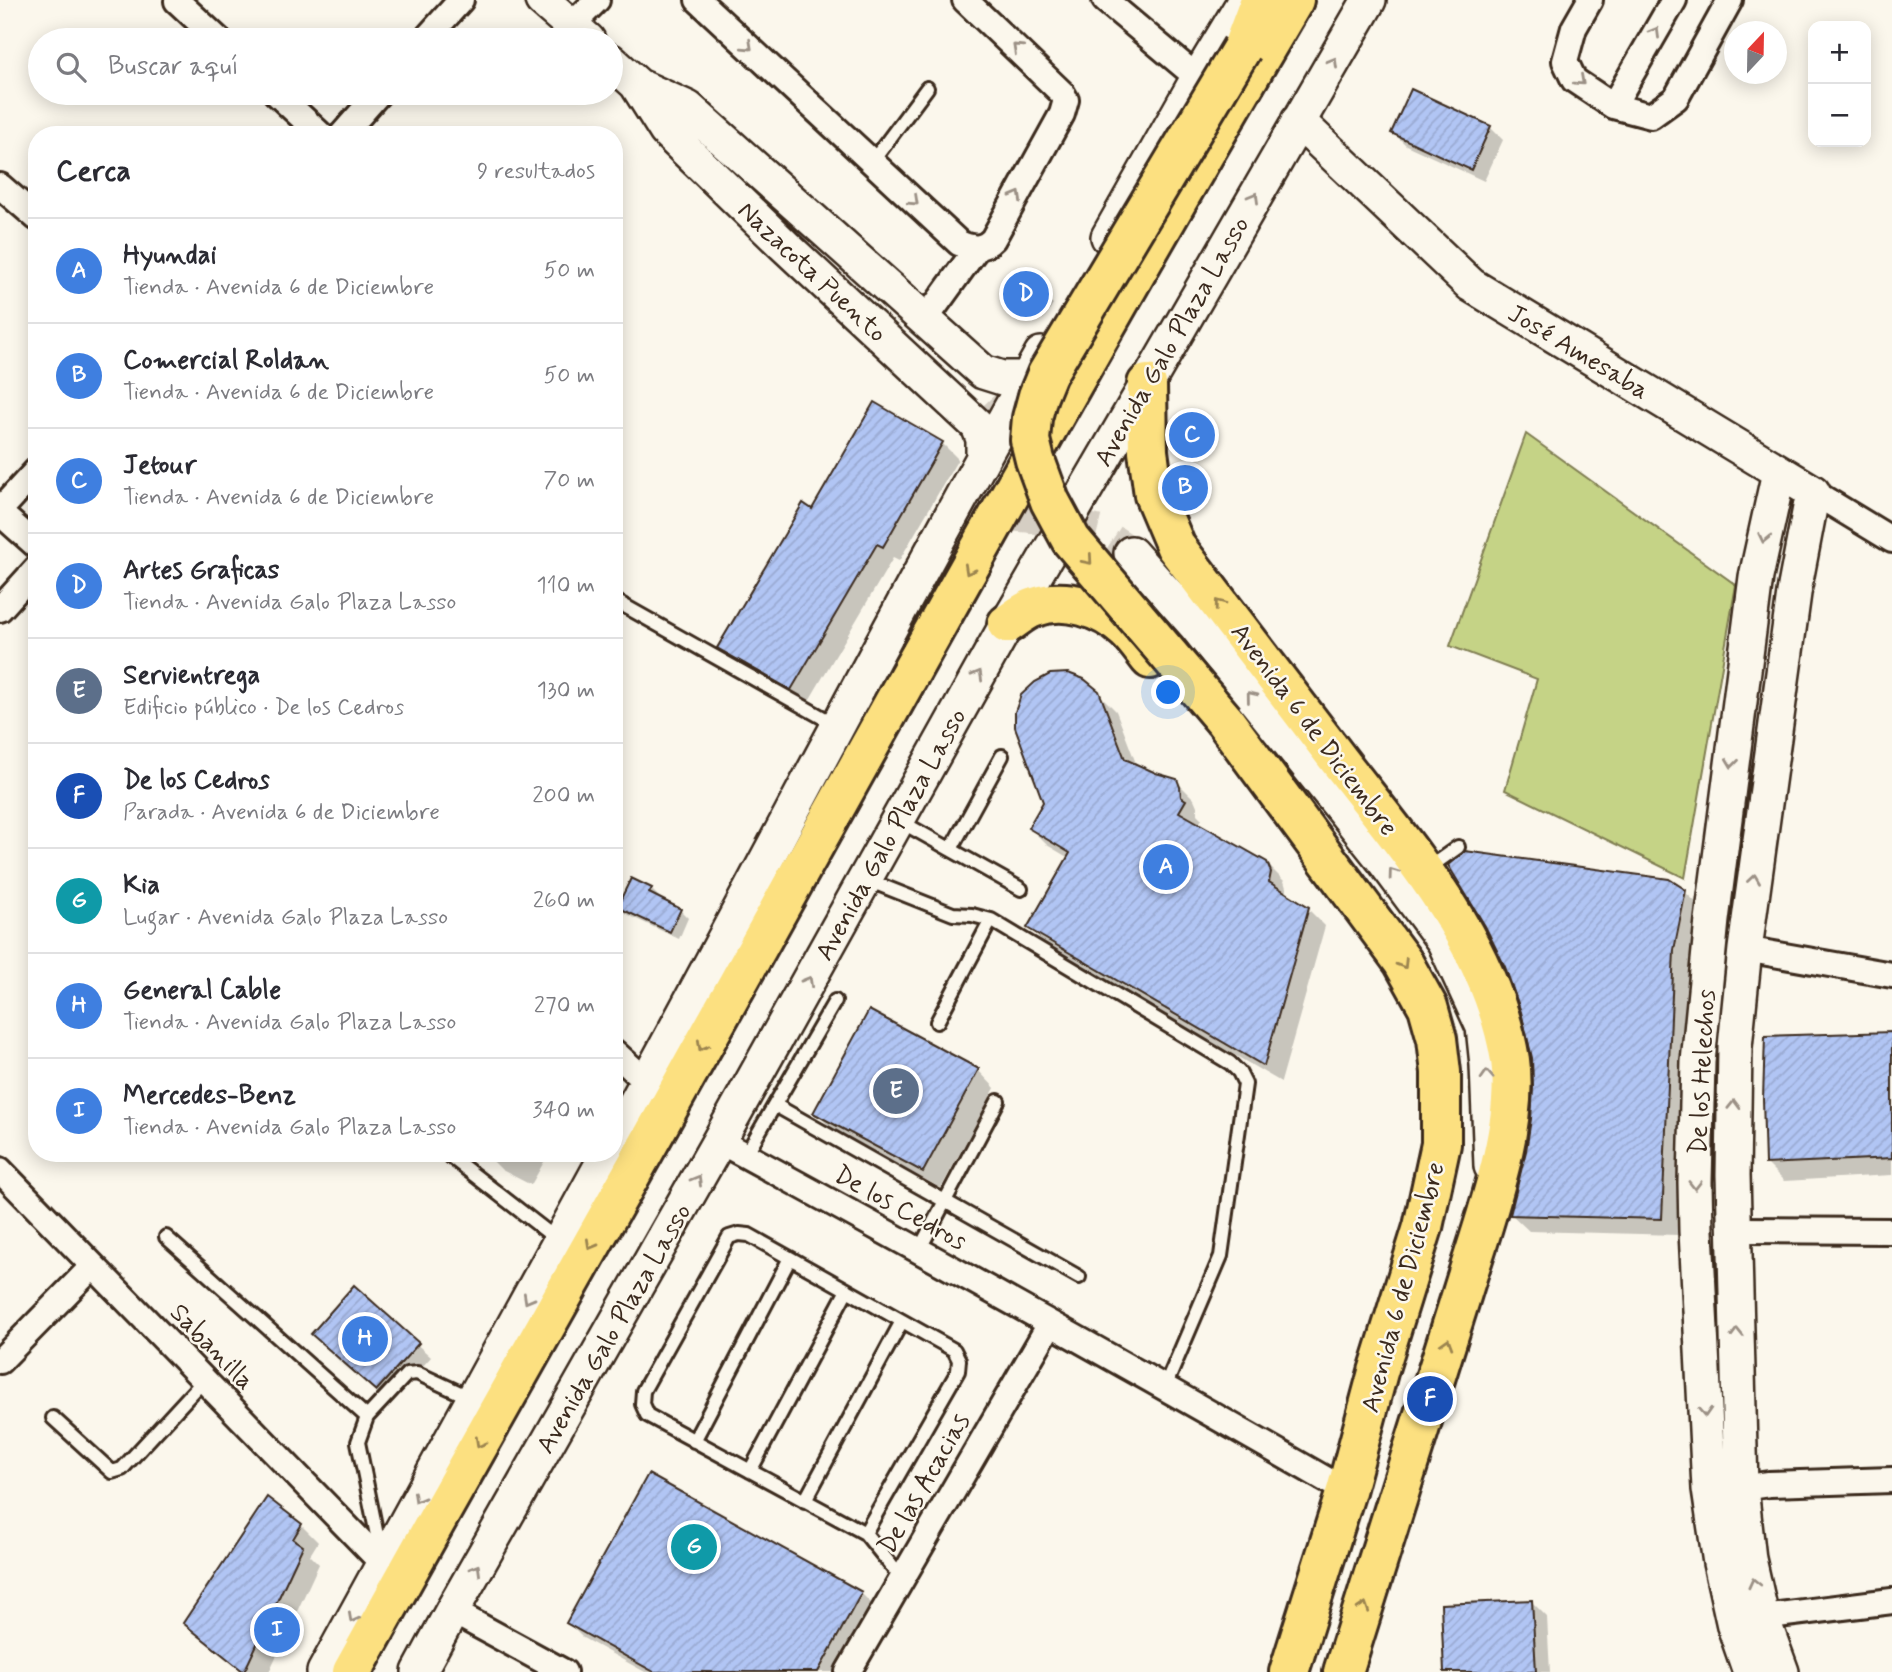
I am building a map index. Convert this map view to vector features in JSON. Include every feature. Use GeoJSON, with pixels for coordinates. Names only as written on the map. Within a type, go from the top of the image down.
{"type":"FeatureCollection","features":[{"type":"Feature","properties":{"kind":"main road"},"geometry":{"type":"LineString","coordinates":[[542,0],[574,28]]}},
{"type":"Feature","properties":{"kind":"main road"},"geometry":{"type":"LineString","coordinates":[[623,1126],[983,457],[1245,0]]}},
{"type":"Feature","properties":{"kind":"main road"},"geometry":{"type":"LineString","coordinates":[[1260,0],[1242,48],[1047,374],[1032,418],[1030,440],[1050,501],[1071,540],[1224,720],[1290,810]]}},
{"type":"Feature","properties":{"kind":"main road"},"geometry":{"type":"LineString","coordinates":[[352,1672],[1168,216],[1294,0]]}},
{"type":"Feature","properties":{"kind":"main road","name":"Avenida Galo Plaza Lasso"},"geometry":{"type":"LineString","coordinates":[[382,1672],[1204,198],[1322,0]]}},
{"type":"Feature","properties":{"kind":"main road","name":"Avenida Galo Plaza Lasso"},"geometry":{"type":"LineString","coordinates":[[419,1672],[452,1611],[732,1149],[865,879],[1007,624],[1369,0]]}},
{"type":"Feature","properties":{"kind":"main road","name":"Nazacota Puento"},"geometry":{"type":"LineString","coordinates":[[623,72],[985,404]]}},
{"type":"Feature","properties":{"kind":"main road"},"geometry":{"type":"LineString","coordinates":[[637,85],[688,108],[983,372],[1002,378],[1028,378]]}},
{"type":"Feature","properties":{"kind":"main road","name":"Nazacota Puento"},"geometry":{"type":"LineString","coordinates":[[637,85],[666,131],[978,426],[983,439],[983,457]]}},
{"type":"Feature","properties":{"kind":"main road","name":"José Amesaba"},"geometry":{"type":"LineString","coordinates":[[1298,121],[1471,285],[1812,492]]}},
{"type":"Feature","properties":{"kind":"main road","name":"Avenida 6 de Diciembre"},"geometry":{"type":"LineString","coordinates":[[1147,384],[1148,452],[1154,495],[1176,547],[1423,871],[1466,936],[1487,980],[1502,1024],[1510,1063],[1511,1097],[1504,1147],[1492,1192],[1430,1399],[1343,1672]]}},
{"type":"Feature","properties":{"kind":"main road","name":"De los Helechos"},"geometry":{"type":"LineString","coordinates":[[1751,1672],[1734,1626],[1720,1563],[1709,1489],[1695,1182],[1698,1062],[1712,920],[1756,577],[1779,472]]}},
{"type":"Feature","properties":{"kind":"main road","name":"De los Helechos"},"geometry":{"type":"LineString","coordinates":[[1782,1672],[1762,1617],[1749,1559],[1741,1488],[1733,1175],[1735,1048],[1745,948],[1795,586],[1812,492]]}},
{"type":"Feature","properties":{"kind":"main road","name":"Avenida 6 de Diciembre"},"geometry":{"type":"LineString","coordinates":[[1131,553],[1195,625],[1383,860],[1444,942],[1483,1027],[1492,1192]]}},
{"type":"Feature","properties":{"kind":"main road"},"geometry":{"type":"LineString","coordinates":[[1756,577],[1795,586]]}},
{"type":"Feature","properties":{"kind":"main road"},"geometry":{"type":"LineString","coordinates":[[1007,624],[1033,607],[1058,602],[1075,603],[1109,617],[1126,630],[1207,728],[1290,810]]}},
{"type":"Feature","properties":{"kind":"main road"},"geometry":{"type":"LineString","coordinates":[[740,910],[915,617]]}},
{"type":"Feature","properties":{"kind":"main road","name":"Avenida 6 de Diciembre"},"geometry":{"type":"LineString","coordinates":[[1289,1672],[1346,1491],[1378,1372],[1423,1227],[1441,1144],[1441,1072],[1437,1039],[1428,1007],[1403,962],[1290,810]]}},
{"type":"Feature","properties":{"kind":"main road"},"geometry":{"type":"LineString","coordinates":[[324,1672],[603,1162]]}},
{"type":"Feature","properties":{"kind":"street"},"geometry":{"type":"LineString","coordinates":[[436,28],[461,0]]}},
{"type":"Feature","properties":{"kind":"street"},"geometry":{"type":"LineString","coordinates":[[583,28],[597,0]]}},
{"type":"Feature","properties":{"kind":"street"},"geometry":{"type":"LineString","coordinates":[[698,0],[959,243],[977,248]]}},
{"type":"Feature","properties":{"kind":"street"},"geometry":{"type":"LineString","coordinates":[[925,320],[977,248],[993,239],[1062,114],[1066,100],[1057,87],[965,0]]}},
{"type":"Feature","properties":{"kind":"street"},"geometry":{"type":"LineString","coordinates":[[1105,0],[1198,78]]}},
{"type":"Feature","properties":{"kind":"street"},"geometry":{"type":"LineString","coordinates":[[1590,0],[1574,28],[1564,61],[1574,80],[1613,106],[1651,116],[1676,98],[1730,0]]}},
{"type":"Feature","properties":{"kind":"street"},"geometry":{"type":"LineString","coordinates":[[1613,106],[1674,0]]}},
{"type":"Feature","properties":{"kind":"street"},"geometry":{"type":"LineString","coordinates":[[177,1],[206,28]]}},
{"type":"Feature","properties":{"kind":"street"},"geometry":{"type":"LineString","coordinates":[[289,105],[311,126]]}},
{"type":"Feature","properties":{"kind":"street"},"geometry":{"type":"LineString","coordinates":[[350,126],[368,105]]}},
{"type":"Feature","properties":{"kind":"street"},"geometry":{"type":"LineString","coordinates":[[0,186],[28,210]]}},
{"type":"Feature","properties":{"kind":"street"},"geometry":{"type":"LineString","coordinates":[[28,480],[0,511],[28,537]]}},
{"type":"Feature","properties":{"kind":"street","name":"José Amesaba"},"geometry":{"type":"LineString","coordinates":[[1812,492],[1892,540]]}},
{"type":"Feature","properties":{"kind":"street"},"geometry":{"type":"LineString","coordinates":[[0,609],[28,578]]}},
{"type":"Feature","properties":{"kind":"street"},"geometry":{"type":"LineString","coordinates":[[1745,948],[1892,975]]}},
{"type":"Feature","properties":{"kind":"street"},"geometry":{"type":"LineString","coordinates":[[623,1060],[647,1082]]}},
{"type":"Feature","properties":{"kind":"street","name":"De los Cedros"},"geometry":{"type":"LineString","coordinates":[[732,1149],[1166,1387],[1346,1491]]}},
{"type":"Feature","properties":{"kind":"street","name":"Sabanilla"},"geometry":{"type":"LineString","coordinates":[[0,1170],[383,1564]]}},
{"type":"Feature","properties":{"kind":"street"},"geometry":{"type":"LineString","coordinates":[[1735,1230],[1892,1231]]}},
{"type":"Feature","properties":{"kind":"street"},"geometry":{"type":"LineString","coordinates":[[0,1361],[93,1266]]}},
{"type":"Feature","properties":{"kind":"street","name":"De las Acacias"},"geometry":{"type":"LineString","coordinates":[[848,1672],[1050,1324]]}},
{"type":"Feature","properties":{"kind":"street"},"geometry":{"type":"LineString","coordinates":[[1741,1488],[1769,1484],[1892,1480]]}},
{"type":"Feature","properties":{"kind":"street"},"geometry":{"type":"LineString","coordinates":[[1762,1617],[1892,1601]]}},
{"type":"Feature","properties":{"kind":"street"},"geometry":{"type":"LineString","coordinates":[[452,1611],[564,1672]]}},
{"type":"Feature","properties":{"kind":"lane"},"geometry":{"type":"LineString","coordinates":[[872,162],[927,88]]}},
{"type":"Feature","properties":{"kind":"lane"},"geometry":{"type":"LineString","coordinates":[[623,605],[837,726]]}},
{"type":"Feature","properties":{"kind":"lane"},"geometry":{"type":"LineString","coordinates":[[951,849],[1002,757]]}},
{"type":"Feature","properties":{"kind":"lane"},"geometry":{"type":"LineString","coordinates":[[898,820],[1021,889]]}},
{"type":"Feature","properties":{"kind":"lane"},"geometry":{"type":"LineString","coordinates":[[1423,871],[1458,847]]}},
{"type":"Feature","properties":{"kind":"lane"},"geometry":{"type":"LineString","coordinates":[[865,879],[953,914],[991,920],[1230,1063],[1239,1072],[1245,1084],[1221,1256],[1166,1387]]}},
{"type":"Feature","properties":{"kind":"lane"},"geometry":{"type":"LineString","coordinates":[[937,1022],[991,920]]}},
{"type":"Feature","properties":{"kind":"lane"},"geometry":{"type":"LineString","coordinates":[[732,1149],[775,1105],[835,1001]]}},
{"type":"Feature","properties":{"kind":"lane"},"geometry":{"type":"LineString","coordinates":[[919,1250],[998,1101]]}},
{"type":"Feature","properties":{"kind":"lane"},"geometry":{"type":"LineString","coordinates":[[775,1105],[1079,1276]]}},
{"type":"Feature","properties":{"kind":"lane"},"geometry":{"type":"LineString","coordinates":[[458,1162],[560,1241]]}},
{"type":"Feature","properties":{"kind":"lane"},"geometry":{"type":"LineString","coordinates":[[865,1533],[958,1371],[959,1360],[954,1350],[749,1235],[729,1237],[643,1391],[642,1404],[647,1415],[865,1533],[902,1579]]}},
{"type":"Feature","properties":{"kind":"lane"},"geometry":{"type":"LineString","coordinates":[[166,1237],[367,1417]]}},
{"type":"Feature","properties":{"kind":"lane"},"geometry":{"type":"LineString","coordinates":[[694,1441],[790,1258]]}},
{"type":"Feature","properties":{"kind":"lane"},"geometry":{"type":"LineString","coordinates":[[750,1471],[847,1290]]}},
{"type":"Feature","properties":{"kind":"lane"},"geometry":{"type":"LineString","coordinates":[[805,1501],[902,1321]]}},
{"type":"Feature","properties":{"kind":"lane"},"geometry":{"type":"LineString","coordinates":[[383,1564],[358,1442],[367,1417],[407,1374],[417,1373],[473,1399]]}},
{"type":"Feature","properties":{"kind":"lane"},"geometry":{"type":"LineString","coordinates":[[53,1418],[112,1472],[122,1469],[204,1380]]}},
{"type":"Feature","properties":{"kind":"green space"},"geometry":{"type":"Polygon","coordinates":[[[1526,434],[1736,585],[1685,878],[1505,790],[1537,679],[1450,646],[1526,434]]]}},
{"type":"Feature","properties":{"kind":"building"},"geometry":{"type":"Polygon","coordinates":[[[1411,89],[1491,126],[1471,170],[1391,133],[1411,89]]]}},
{"type":"Feature","properties":{"kind":"building"},"geometry":{"type":"Polygon","coordinates":[[[1018,275],[1046,295],[1034,312],[1006,293],[1018,275]]]}},
{"type":"Feature","properties":{"kind":"building"},"geometry":{"type":"Polygon","coordinates":[[[874,402],[943,442],[883,547],[877,544],[791,690],[717,648],[803,503],[812,509],[874,402]]]}},
{"type":"Feature","properties":{"kind":"building"},"geometry":{"type":"Polygon","coordinates":[[[1068,673],[1084,679],[1099,691],[1125,759],[1177,779],[1181,797],[1186,800],[1179,812],[1267,862],[1271,872],[1269,882],[1309,907],[1264,1066],[1027,928],[1070,853],[1028,828],[1043,802],[1015,727],[1015,712],[1021,695],[1035,682],[1050,674],[1068,673]]]}},
{"type":"Feature","properties":{"kind":"building"},"geometry":{"type":"Polygon","coordinates":[[[1465,851],[1669,879],[1686,890],[1674,950],[1662,1219],[1510,1215],[1531,1119],[1532,1058],[1521,1012],[1505,967],[1485,926],[1448,865],[1465,851]]]}},
{"type":"Feature","properties":{"kind":"building"},"geometry":{"type":"Polygon","coordinates":[[[631,878],[652,888],[649,893],[681,909],[670,932],[623,910],[623,895],[631,878]]]}},
{"type":"Feature","properties":{"kind":"building"},"geometry":{"type":"Polygon","coordinates":[[[869,1010],[979,1069],[923,1172],[813,1113],[869,1010]]]}},
{"type":"Feature","properties":{"kind":"building"},"geometry":{"type":"Polygon","coordinates":[[[1892,1032],[1892,1158],[1765,1164],[1765,1036],[1892,1032]]]}},
{"type":"Feature","properties":{"kind":"building"},"geometry":{"type":"Polygon","coordinates":[[[354,1285],[419,1343],[376,1391],[311,1334],[354,1285]]]}},
{"type":"Feature","properties":{"kind":"building"},"geometry":{"type":"Polygon","coordinates":[[[648,1474],[862,1592],[818,1672],[654,1672],[566,1623],[648,1474]]]}},
{"type":"Feature","properties":{"kind":"building"},"geometry":{"type":"Polygon","coordinates":[[[267,1497],[302,1524],[293,1539],[303,1546],[244,1672],[183,1623],[267,1497]]]}},
{"type":"Feature","properties":{"kind":"building"},"geometry":{"type":"Polygon","coordinates":[[[1532,1600],[1536,1672],[1444,1672],[1441,1604],[1532,1600]]]}},
{"type":"Feature","properties":{"kind":"tunnel"},"geometry":{"type":"LineString","coordinates":[[985,404],[1021,442]]}},
{"type":"Feature","properties":{"kind":"tunnel"},"geometry":{"type":"LineString","coordinates":[[915,617],[953,558],[977,530],[994,519],[1011,515],[1028,516],[1098,532],[1131,553]]}},
{"type":"Feature","properties":{"kind":"place","name":"Artes Graficas"},"geometry":{"type":"Point","coordinates":[1026,294]}},
{"type":"Feature","properties":{"kind":"place","name":"Jetour"},"geometry":{"type":"Point","coordinates":[1192,435]}},
{"type":"Feature","properties":{"kind":"place","name":"Comercial Roldan"},"geometry":{"type":"Point","coordinates":[1185,488]}},
{"type":"Feature","properties":{"kind":"place","name":"Hyundai"},"geometry":{"type":"Point","coordinates":[1166,867]}},
{"type":"Feature","properties":{"kind":"place","name":"Servientrega"},"geometry":{"type":"Point","coordinates":[896,1091]}},
{"type":"Feature","properties":{"kind":"place","name":"General Cable"},"geometry":{"type":"Point","coordinates":[365,1339]}},
{"type":"Feature","properties":{"kind":"place","name":"De los Cedros"},"geometry":{"type":"Point","coordinates":[1430,1399]}},
{"type":"Feature","properties":{"kind":"place","name":"Kia"},"geometry":{"type":"Point","coordinates":[694,1547]}},
{"type":"Feature","properties":{"kind":"place","name":"Mercedes-Benz"},"geometry":{"type":"Point","coordinates":[277,1630]}}]}
